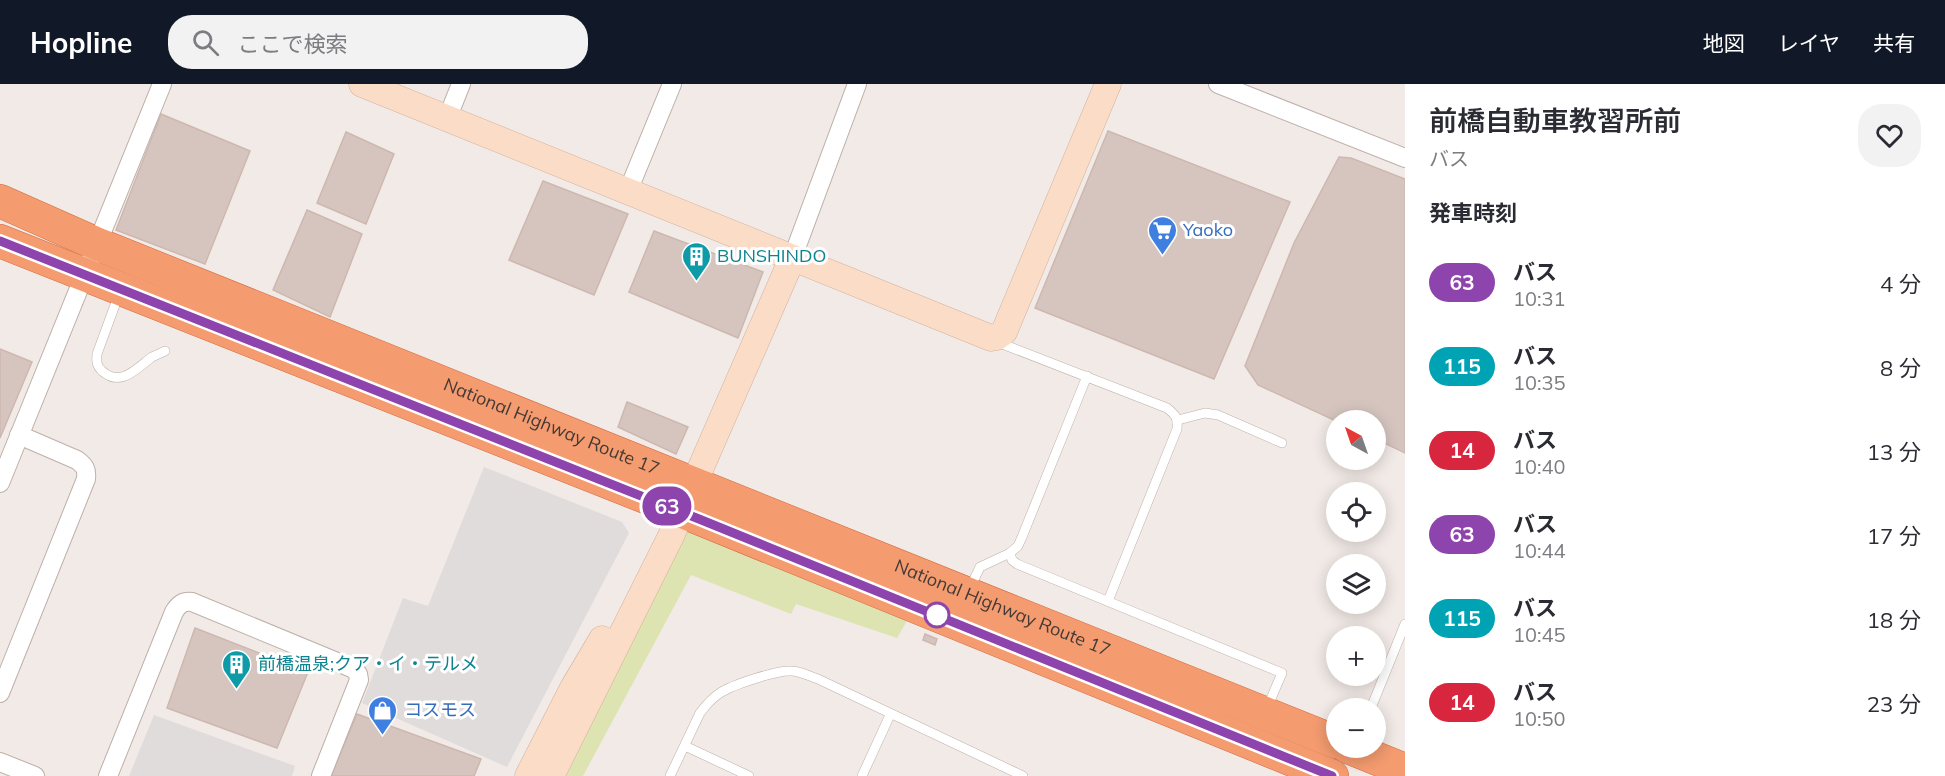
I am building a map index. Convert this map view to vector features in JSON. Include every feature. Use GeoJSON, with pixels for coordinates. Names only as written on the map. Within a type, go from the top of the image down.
{"type":"FeatureCollection","features":[{"type":"Feature","properties":{"kind":"highway","name":"National Highway Route 17"},"geometry":{"type":"LineString","coordinates":[[0,201],[1332,776]]}},
{"type":"Feature","properties":{"kind":"highway","name":"National Highway Route 17"},"geometry":{"type":"LineString","coordinates":[[0,241],[121,289],[687,497],[967,593],[1326,737]]}},
{"type":"Feature","properties":{"kind":"highway","name":"National Highway Route 17"},"geometry":{"type":"LineString","coordinates":[[1376,758],[1405,770]]}},
{"type":"Feature","properties":{"kind":"street"},"geometry":{"type":"LineString","coordinates":[[0,483],[5,455],[19,435],[162,84]]}},
{"type":"Feature","properties":{"kind":"street"},"geometry":{"type":"LineString","coordinates":[[362,84],[991,338],[998,337],[1004,332],[1108,84]]}},
{"type":"Feature","properties":{"kind":"street"},"geometry":{"type":"LineString","coordinates":[[447,118],[460,84]]}},
{"type":"Feature","properties":{"kind":"street"},"geometry":{"type":"LineString","coordinates":[[628,191],[672,84]]}},
{"type":"Feature","properties":{"kind":"street"},"geometry":{"type":"LineString","coordinates":[[551,776],[671,536],[792,259],[857,84]]}},
{"type":"Feature","properties":{"kind":"street"},"geometry":{"type":"LineString","coordinates":[[1218,84],[1405,158]]}},
{"type":"Feature","properties":{"kind":"street"},"geometry":{"type":"LineString","coordinates":[[0,693],[86,479],[87,471],[77,459],[19,435]]}},
{"type":"Feature","properties":{"kind":"street"},"geometry":{"type":"LineString","coordinates":[[528,776],[573,688],[687,497]]}},
{"type":"Feature","properties":{"kind":"street"},"geometry":{"type":"LineString","coordinates":[[108,776],[174,612],[179,605],[192,602],[354,669],[358,674],[359,680],[321,776]]}},
{"type":"Feature","properties":{"kind":"street"},"geometry":{"type":"LineString","coordinates":[[0,762],[35,776]]}},
{"type":"Feature","properties":{"kind":"lane"},"geometry":{"type":"LineString","coordinates":[[121,289],[97,354],[96,362],[99,368],[112,377],[122,378],[135,372],[152,357],[165,351]]}},
{"type":"Feature","properties":{"kind":"lane"},"geometry":{"type":"LineString","coordinates":[[998,337],[1005,345],[1167,408],[1175,414],[1178,420],[1177,429],[1108,601]]}},
{"type":"Feature","properties":{"kind":"lane"},"geometry":{"type":"LineString","coordinates":[[967,593],[980,567],[1010,553],[1023,537],[1087,376]]}},
{"type":"Feature","properties":{"kind":"lane"},"geometry":{"type":"LineString","coordinates":[[1178,420],[1205,413],[1218,415],[1282,442]]}},
{"type":"Feature","properties":{"kind":"lane"},"geometry":{"type":"LineString","coordinates":[[1010,553],[1012,560],[1017,564],[1282,673],[1264,713]]}},
{"type":"Feature","properties":{"kind":"lane"},"geometry":{"type":"LineString","coordinates":[[1375,698],[1405,624]]}},
{"type":"Feature","properties":{"kind":"lane"},"geometry":{"type":"LineString","coordinates":[[670,776],[700,713],[718,694],[762,677],[789,670],[818,679],[1023,776]]}},
{"type":"Feature","properties":{"kind":"lane"},"geometry":{"type":"LineString","coordinates":[[862,776],[890,715]]}},
{"type":"Feature","properties":{"kind":"lane"},"geometry":{"type":"LineString","coordinates":[[684,746],[749,776]]}},
{"type":"Feature","properties":{"kind":"green space"},"geometry":{"type":"Polygon","coordinates":[[[687,522],[911,614],[897,638],[796,604],[791,614],[691,575],[583,776],[562,776],[687,522]]]}},
{"type":"Feature","properties":{"kind":"shaded area"},"geometry":{"type":"Polygon","coordinates":[[[484,467],[622,522],[629,533],[507,767],[362,703],[403,598],[428,606],[484,467]]]}},
{"type":"Feature","properties":{"kind":"shaded area"},"geometry":{"type":"Polygon","coordinates":[[[154,715],[295,766],[292,776],[129,776],[154,715]]]}},
{"type":"Feature","properties":{"kind":"building"},"geometry":{"type":"Polygon","coordinates":[[[161,114],[250,151],[205,264],[116,230],[161,114]]]}},
{"type":"Feature","properties":{"kind":"building","name":"Yaoko"},"geometry":{"type":"Polygon","coordinates":[[[1108,131],[1290,202],[1214,379],[1035,308],[1108,131]]]}},
{"type":"Feature","properties":{"kind":"building"},"geometry":{"type":"Polygon","coordinates":[[[346,132],[394,154],[366,224],[317,203],[346,132]]]}},
{"type":"Feature","properties":{"kind":"building"},"geometry":{"type":"Polygon","coordinates":[[[1339,157],[1351,158],[1405,179],[1405,453],[1386,444],[1386,410],[1326,410],[1326,416],[1258,385],[1245,366],[1294,243],[1339,157]]]}},
{"type":"Feature","properties":{"kind":"building"},"geometry":{"type":"Polygon","coordinates":[[[543,181],[628,214],[594,295],[509,260],[543,181]]]}},
{"type":"Feature","properties":{"kind":"building"},"geometry":{"type":"Polygon","coordinates":[[[307,210],[362,234],[330,317],[273,290],[307,210]]]}},
{"type":"Feature","properties":{"kind":"building","name":"BUNSHINDO"},"geometry":{"type":"Polygon","coordinates":[[[654,231],[763,272],[738,338],[629,292],[654,231]]]}},
{"type":"Feature","properties":{"kind":"building"},"geometry":{"type":"Polygon","coordinates":[[[0,349],[32,362],[0,438],[0,349]]]}},
{"type":"Feature","properties":{"kind":"building"},"geometry":{"type":"Polygon","coordinates":[[[627,402],[688,427],[676,454],[618,427],[627,402]]]}},
{"type":"Feature","properties":{"kind":"building","name":"前橋温泉;クア・イ・テルメ"},"geometry":{"type":"Polygon","coordinates":[[[195,628],[308,672],[277,748],[167,708],[195,628]]]}},
{"type":"Feature","properties":{"kind":"building"},"geometry":{"type":"Polygon","coordinates":[[[925,634],[937,639],[935,645],[923,640],[925,634]]]}},
{"type":"Feature","properties":{"kind":"building","name":"コスモス"},"geometry":{"type":"Polygon","coordinates":[[[357,714],[481,759],[474,776],[331,776],[357,714]]]}},
{"type":"Feature","properties":{"kind":"bus line","name":"63"},"geometry":{"type":"LineString","coordinates":[[0,241],[699,519],[1332,776]]}},
{"type":"Feature","properties":{"kind":"place","name":"Yaoko"},"geometry":{"type":"Point","coordinates":[1162,256]}},
{"type":"Feature","properties":{"kind":"place","name":"BUNSHINDO"},"geometry":{"type":"Point","coordinates":[696,282]}},
{"type":"Feature","properties":{"kind":"place","name":"前橋温泉;クア・イ・テルメ"},"geometry":{"type":"Point","coordinates":[237,690]}},
{"type":"Feature","properties":{"kind":"place","name":"コスモス"},"geometry":{"type":"Point","coordinates":[383,736]}}]}
